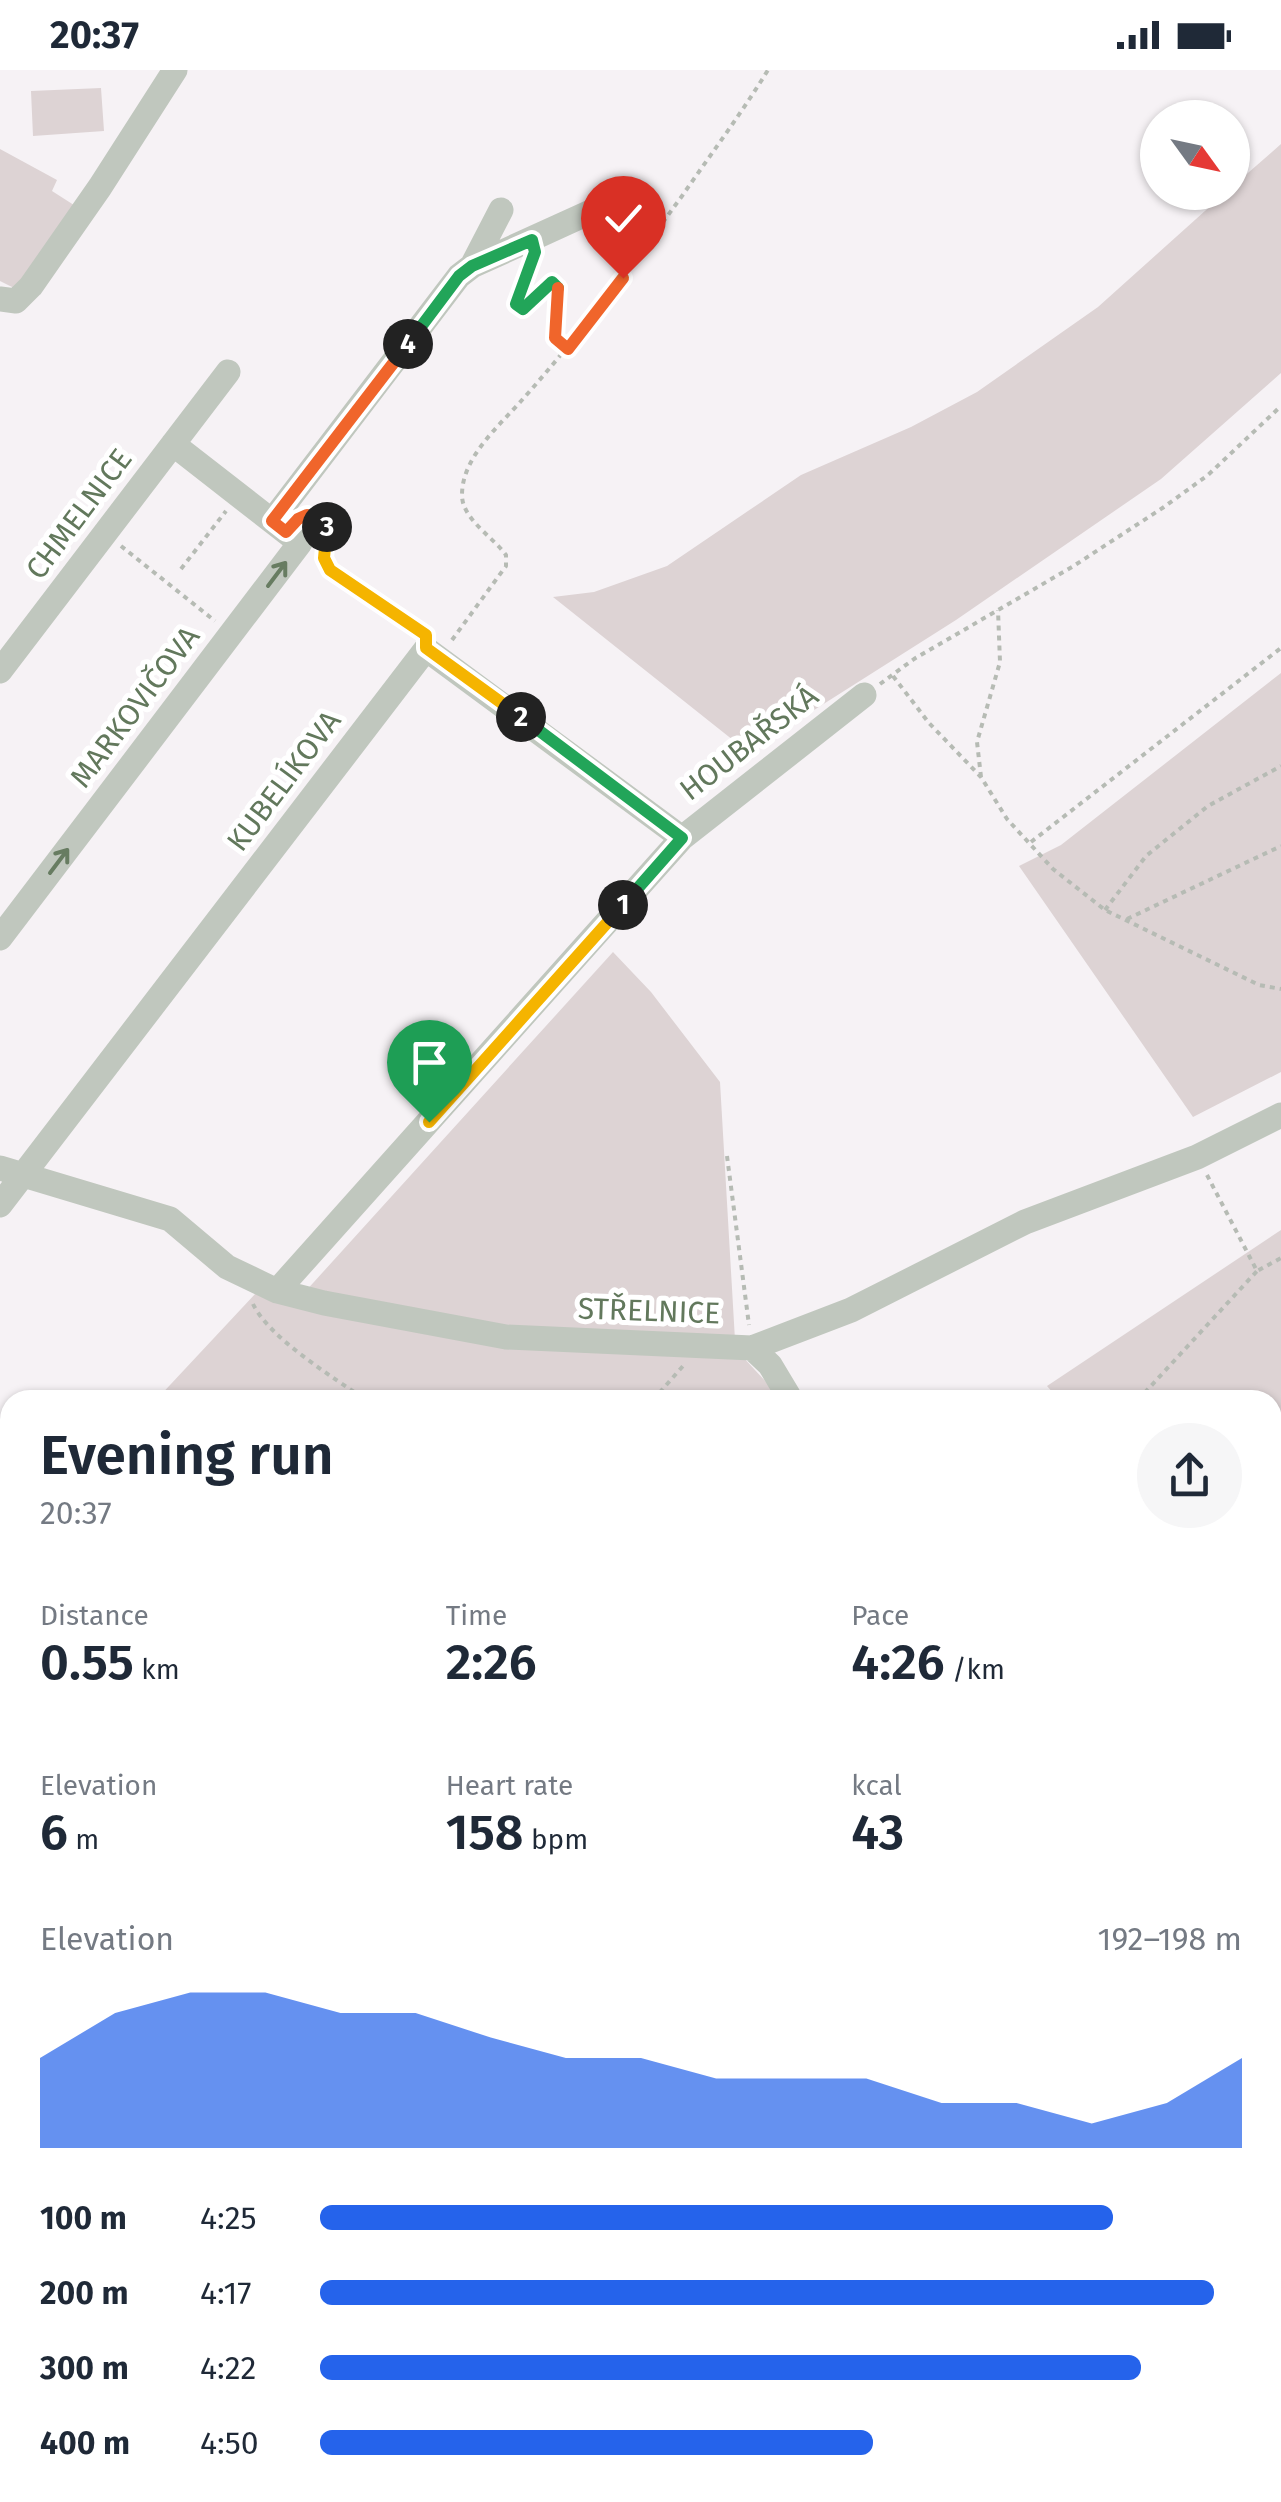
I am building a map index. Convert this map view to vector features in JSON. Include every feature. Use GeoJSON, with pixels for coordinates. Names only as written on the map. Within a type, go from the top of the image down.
{"type":"FeatureCollection","features":[{"type":"Feature","properties":{"kind":"street"},"geometry":{"type":"LineString","coordinates":[[0,300],[16,301],[31,286],[175,70]]}},
{"type":"Feature","properties":{"kind":"street"},"geometry":{"type":"LineString","coordinates":[[279,526],[459,276],[472,266],[608,204]]}},
{"type":"Feature","properties":{"kind":"street"},"geometry":{"type":"LineString","coordinates":[[472,266],[501,210]]}},
{"type":"Feature","properties":{"kind":"street","name":"CHMELNICE"},"geometry":{"type":"LineString","coordinates":[[0,671],[228,372]]}},
{"type":"Feature","properties":{"kind":"street","name":"CHMELNICE"},"geometry":{"type":"LineString","coordinates":[[173,444],[279,526]]}},
{"type":"Feature","properties":{"kind":"street","name":"MARKOVIČOVA"},"geometry":{"type":"LineString","coordinates":[[0,938],[300,544],[279,526]]}},
{"type":"Feature","properties":{"kind":"street"},"geometry":{"type":"LineString","coordinates":[[437,648],[682,838]]}},
{"type":"Feature","properties":{"kind":"street","name":"KUBELÍKOVA"},"geometry":{"type":"LineString","coordinates":[[0,1205],[12,1171],[437,648]]}},
{"type":"Feature","properties":{"kind":"street","name":"HOUBAŘSKÁ"},"geometry":{"type":"LineString","coordinates":[[277,1291],[682,838],[864,694]]}},
{"type":"Feature","properties":{"kind":"street","name":"STŘELNICE"},"geometry":{"type":"LineString","coordinates":[[12,1171],[170,1218],[212,1257],[277,1291],[506,1338],[752,1348],[850,1310],[1025,1222],[1198,1157],[1281,1114]]}},
{"type":"Feature","properties":{"kind":"street"},"geometry":{"type":"LineString","coordinates":[[752,1348],[770,1364],[785,1390]]}},
{"type":"Feature","properties":{"kind":"path"},"geometry":{"type":"LineString","coordinates":[[279,526],[307,515],[321,521],[328,528],[324,558],[330,570],[426,635],[437,648],[506,566],[506,554],[466,512],[462,497],[465,476],[483,445],[568,349],[746,109],[768,70]]}},
{"type":"Feature","properties":{"kind":"path"},"geometry":{"type":"LineString","coordinates":[[532,240],[535,252],[516,304],[523,309],[552,282],[559,290],[555,338],[568,349]]}},
{"type":"Feature","properties":{"kind":"path"},"geometry":{"type":"LineString","coordinates":[[864,694],[914,659],[1072,567],[1164,507],[1208,474],[1281,406]]}},
{"type":"Feature","properties":{"kind":"path"},"geometry":{"type":"LineString","coordinates":[[181,569],[226,512]]}},
{"type":"Feature","properties":{"kind":"path"},"geometry":{"type":"LineString","coordinates":[[105,534],[232,633]]}},
{"type":"Feature","properties":{"kind":"path"},"geometry":{"type":"LineString","coordinates":[[980,776],[976,742],[1000,662],[998,610]]}},
{"type":"Feature","properties":{"kind":"path"},"geometry":{"type":"LineString","coordinates":[[1031,842],[1281,648]]}},
{"type":"Feature","properties":{"kind":"path"},"geometry":{"type":"LineString","coordinates":[[893,676],[980,776],[1007,819],[1054,870],[1104,910],[1259,985],[1281,989]]}},
{"type":"Feature","properties":{"kind":"path"},"geometry":{"type":"LineString","coordinates":[[1104,910],[1146,856],[1208,806],[1281,766]]}},
{"type":"Feature","properties":{"kind":"path"},"geometry":{"type":"LineString","coordinates":[[1127,919],[1281,846]]}},
{"type":"Feature","properties":{"kind":"path"},"geometry":{"type":"LineString","coordinates":[[727,1156],[752,1348]]}},
{"type":"Feature","properties":{"kind":"path"},"geometry":{"type":"LineString","coordinates":[[1198,1157],[1257,1270]]}},
{"type":"Feature","properties":{"kind":"path"},"geometry":{"type":"LineString","coordinates":[[1147,1390],[1257,1270],[1281,1258]]}},
{"type":"Feature","properties":{"kind":"path"},"geometry":{"type":"LineString","coordinates":[[246,1276],[261,1320],[351,1390]]}},
{"type":"Feature","properties":{"kind":"path"},"geometry":{"type":"LineString","coordinates":[[662,1390],[700,1346]]}},
{"type":"Feature","properties":{"kind":"shaded area"},"geometry":{"type":"Polygon","coordinates":[[[101,88],[104,131],[33,136],[31,91],[101,88]]]}},
{"type":"Feature","properties":{"kind":"shaded area"},"geometry":{"type":"Polygon","coordinates":[[[1281,144],[1281,373],[1161,479],[956,620],[748,752],[553,597],[594,592],[667,566],[801,475],[911,427],[977,392],[1098,307],[1206,210],[1250,210],[1250,171],[1281,144]]]}},
{"type":"Feature","properties":{"kind":"shaded area"},"geometry":{"type":"Polygon","coordinates":[[[0,149],[57,180],[52,191],[77,207],[16,289],[0,281],[0,149]]]}},
{"type":"Feature","properties":{"kind":"shaded area"},"geometry":{"type":"Polygon","coordinates":[[[1281,673],[1281,1072],[1193,1117],[1019,866],[1061,845],[1281,673]]]}},
{"type":"Feature","properties":{"kind":"shaded area"},"geometry":{"type":"Polygon","coordinates":[[[613,952],[651,992],[720,1082],[735,1340],[742,1356],[774,1390],[165,1390],[256,1293],[294,1304],[613,952]]]}},
{"type":"Feature","properties":{"kind":"shaded area"},"geometry":{"type":"Polygon","coordinates":[[[1281,1230],[1281,1390],[1050,1390],[1047,1386],[1281,1230]]]}},
{"type":"Feature","properties":{"kind":"route"},"geometry":{"type":"LineString","coordinates":[[429,1122],[682,838],[426,648],[426,635],[404,618],[330,570],[324,558],[328,528],[321,521],[307,515],[286,532],[272,521],[459,276],[472,266],[532,240],[535,252],[516,304],[523,309],[552,282],[559,290],[555,338],[568,349],[623,278]]}}]}
